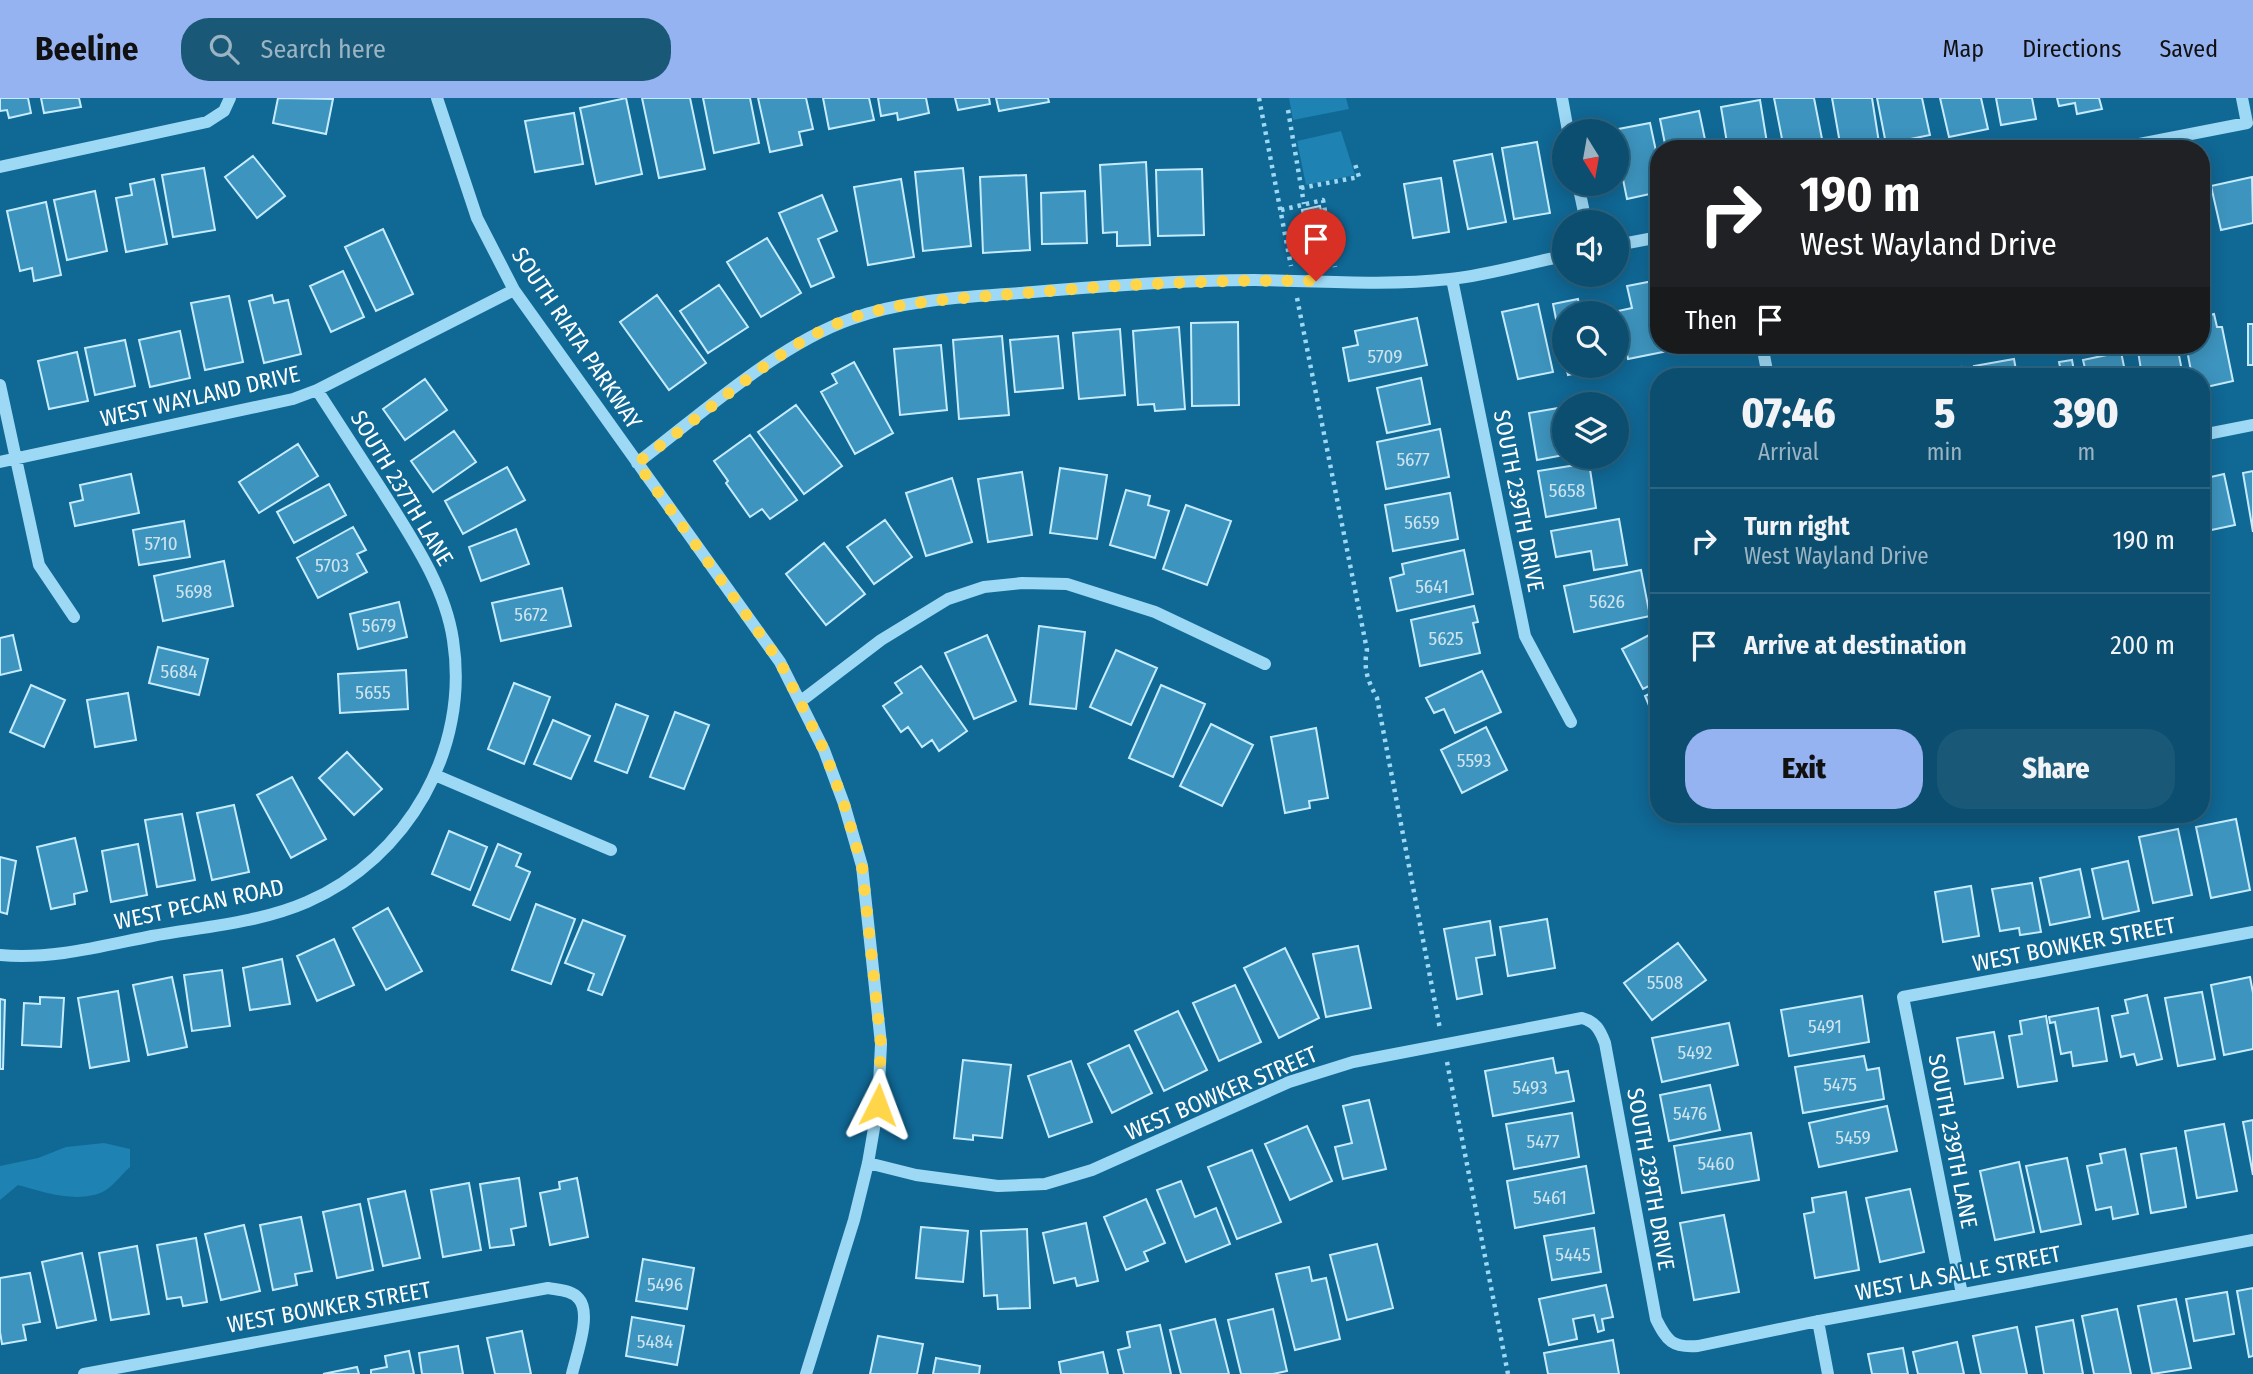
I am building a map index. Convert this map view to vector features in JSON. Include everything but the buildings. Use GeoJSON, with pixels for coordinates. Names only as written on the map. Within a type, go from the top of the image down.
{"type":"FeatureCollection","features":[{"type":"Feature","properties":{"kind":"street"},"geometry":{"type":"LineString","coordinates":[[0,167],[207,122],[225,111],[230,98]]}},
{"type":"Feature","properties":{"kind":"street","name":"SOUTH RIATA PARKWAY"},"geometry":{"type":"LineString","coordinates":[[437,98],[477,218],[514,290],[780,662],[824,750],[844,804],[862,866],[881,1044],[878,1105],[867,1163],[842,1259],[806,1374]]}},
{"type":"Feature","properties":{"kind":"street"},"geometry":{"type":"LineString","coordinates":[[1562,98],[1566,119]]}},
{"type":"Feature","properties":{"kind":"street"},"geometry":{"type":"LineString","coordinates":[[2160,140],[2247,123],[2242,98]]}},
{"type":"Feature","properties":{"kind":"street"},"geometry":{"type":"LineString","coordinates":[[1629,243],[1650,239]]}},
{"type":"Feature","properties":{"kind":"street"},"geometry":{"type":"LineString","coordinates":[[637,463],[797,344],[850,319],[911,302],[1068,289],[1252,280],[1398,282],[1452,279],[1552,258]]}},
{"type":"Feature","properties":{"kind":"street","name":"SOUTH 239TH DRIVE"},"geometry":{"type":"LineString","coordinates":[[1452,279],[1525,636],[1571,722]]}},
{"type":"Feature","properties":{"kind":"street","name":"WEST WAYLAND DRIVE"},"geometry":{"type":"LineString","coordinates":[[0,463],[293,400],[514,290]]}},
{"type":"Feature","properties":{"kind":"street"},"geometry":{"type":"LineString","coordinates":[[0,385],[38,565],[74,617]]}},
{"type":"Feature","properties":{"kind":"street","name":"SOUTH 237TH LANE"},"geometry":{"type":"LineString","coordinates":[[317,390],[421,554],[443,601],[453,640],[455,690],[452,724],[435,775]]}},
{"type":"Feature","properties":{"kind":"street"},"geometry":{"type":"LineString","coordinates":[[2210,433],[2253,425]]}},
{"type":"Feature","properties":{"kind":"street"},"geometry":{"type":"LineString","coordinates":[[801,701],[881,640],[948,599],[984,587],[1022,583],[1067,584],[1155,612],[1265,664]]}},
{"type":"Feature","properties":{"kind":"street"},"geometry":{"type":"LineString","coordinates":[[435,775],[611,850]]}},
{"type":"Feature","properties":{"kind":"street","name":"WEST PECAN ROAD"},"geometry":{"type":"LineString","coordinates":[[0,955],[22,957],[57,954],[239,920],[306,902],[359,871],[401,833],[435,775]]}},
{"type":"Feature","properties":{"kind":"street","name":"WEST BOWKER STREET"},"geometry":{"type":"LineString","coordinates":[[1903,997],[2253,932]]}},
{"type":"Feature","properties":{"kind":"street","name":"SOUTH 239TH LANE"},"geometry":{"type":"LineString","coordinates":[[1903,997],[1962,1294]]}},
{"type":"Feature","properties":{"kind":"street","name":"WEST BOWKER STREET"},"geometry":{"type":"LineString","coordinates":[[867,1163],[916,1174],[998,1186],[1045,1184],[1092,1170],[1289,1082],[1353,1062],[1569,1019],[1582,1018],[1591,1021]]}},
{"type":"Feature","properties":{"kind":"street","name":"SOUTH 239TH DRIVE"},"geometry":{"type":"LineString","coordinates":[[1591,1021],[1600,1030],[1605,1043],[1656,1319],[1672,1343]]}},
{"type":"Feature","properties":{"kind":"street","name":"WEST LA SALLE STREET"},"geometry":{"type":"LineString","coordinates":[[1672,1343],[1683,1347],[1698,1346],[2253,1240]]}},
{"type":"Feature","properties":{"kind":"street","name":"WEST BOWKER STREET"},"geometry":{"type":"LineString","coordinates":[[84,1374],[548,1288],[569,1291],[579,1298],[585,1321],[572,1374]]}},
{"type":"Feature","properties":{"kind":"street"},"geometry":{"type":"LineString","coordinates":[[1818,1321],[1828,1374]]}},
{"type":"Feature","properties":{"kind":"path"},"geometry":{"type":"LineString","coordinates":[[1259,98],[1367,650],[1364,666],[1377,698],[1508,1374]]}},
{"type":"Feature","properties":{"kind":"path"},"geometry":{"type":"LineString","coordinates":[[1288,110],[1304,204]]}},
{"type":"Feature","properties":{"kind":"path"},"geometry":{"type":"LineString","coordinates":[[1301,188],[1359,177],[1355,164]]}},
{"type":"Feature","properties":{"kind":"path"},"geometry":{"type":"LineString","coordinates":[[1280,210],[1323,201],[1338,281]]}},
{"type":"Feature","properties":{"kind":"shaded area"},"geometry":{"type":"Polygon","coordinates":[[[1289,98],[1346,98],[1349,109],[1293,120],[1289,98]]]}},
{"type":"Feature","properties":{"kind":"shaded area"},"geometry":{"type":"Polygon","coordinates":[[[1341,131],[1355,175],[1306,185],[1297,141],[1341,131]]]}},
{"type":"Feature","properties":{"kind":"shaded area"},"geometry":{"type":"Polygon","coordinates":[[[104,1143],[130,1149],[130,1167],[106,1190],[85,1197],[74,1197],[18,1185],[0,1200],[0,1166],[38,1158],[66,1147],[104,1143]]]}},
{"type":"Feature","properties":{"kind":"route"},"geometry":{"type":"LineString","coordinates":[[878,1105],[881,1044],[870,921],[862,866],[844,804],[824,750],[780,662],[637,463],[797,344],[850,319],[911,302],[1200,282],[1316,281]]}}]}
